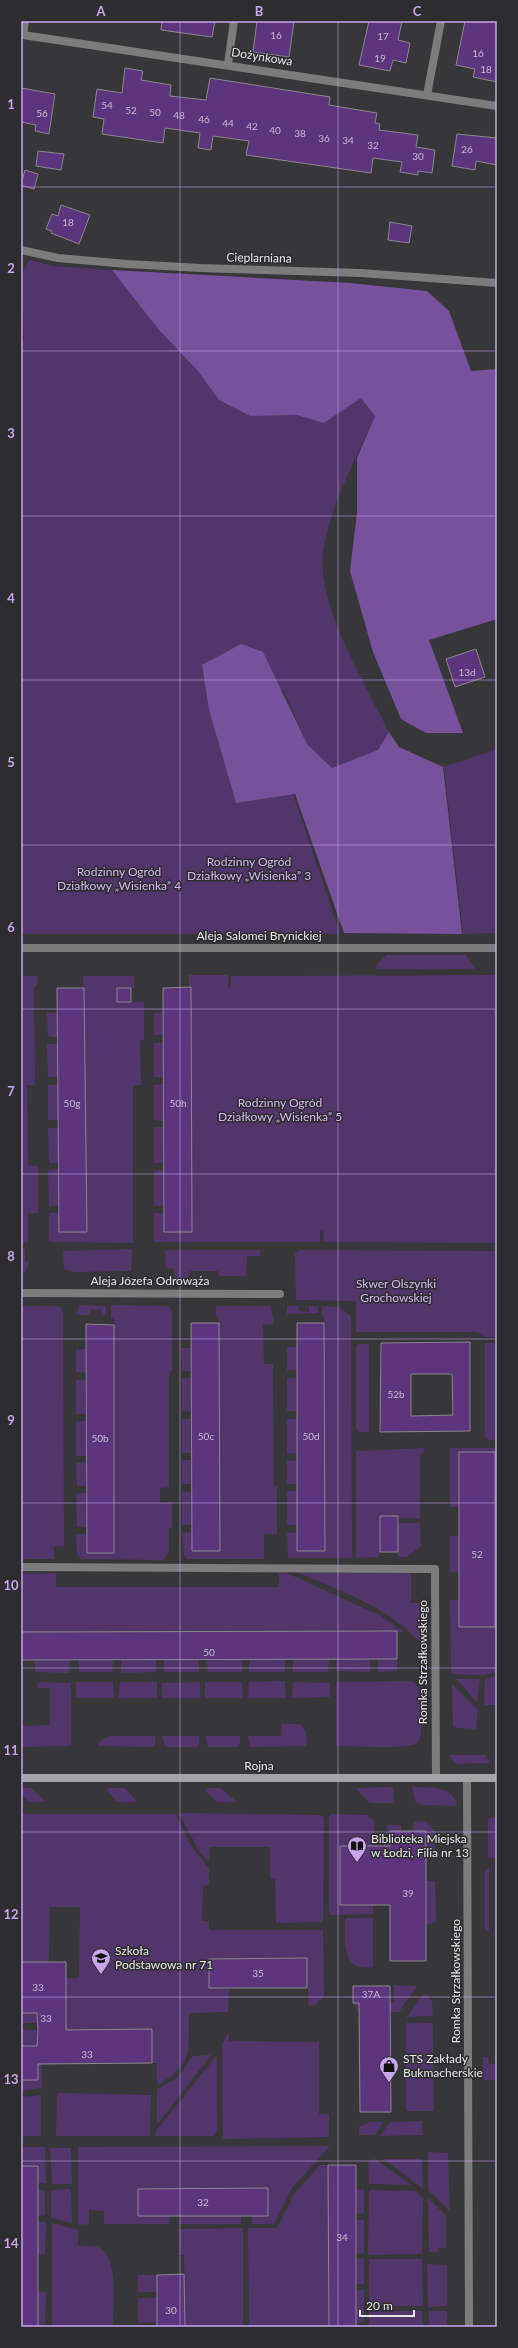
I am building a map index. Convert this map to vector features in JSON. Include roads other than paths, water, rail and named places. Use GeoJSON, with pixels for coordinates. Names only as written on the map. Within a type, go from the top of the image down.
{"type":"FeatureCollection","features":[{"type":"Feature","properties":{"kind":"street","name":"Dożynkowa"},"geometry":{"type":"LineString","coordinates":[[25,21],[23,35],[228,64],[497,106]]}},
{"type":"Feature","properties":{"kind":"street"},"geometry":{"type":"LineString","coordinates":[[228,64],[234,21]]}},
{"type":"Feature","properties":{"kind":"street"},"geometry":{"type":"LineString","coordinates":[[427,95],[442,21]]}},
{"type":"Feature","properties":{"kind":"street","name":"Cieplarniana"},"geometry":{"type":"LineString","coordinates":[[21,250],[58,258],[127,264],[361,273],[497,283]]}},
{"type":"Feature","properties":{"kind":"street","name":"Aleja Salomei Brynickiej"},"geometry":{"type":"LineString","coordinates":[[21,948],[497,948]]}},
{"type":"Feature","properties":{"kind":"street","name":"Aleja Józefa Odrowąża"},"geometry":{"type":"LineString","coordinates":[[21,1293],[280,1294]]}},
{"type":"Feature","properties":{"kind":"street","name":"Romka Strzałkowskiego"},"geometry":{"type":"LineString","coordinates":[[21,1568],[435,1569],[436,1778]]}},
{"type":"Feature","properties":{"kind":"street","name":"Rojna"},"geometry":{"type":"LineString","coordinates":[[21,1778],[497,1778]]}},
{"type":"Feature","properties":{"kind":"street","name":"Romka Strzałkowskiego"},"geometry":{"type":"LineString","coordinates":[[467,1778],[469,2327]]}},
{"type":"Feature","properties":{"kind":"place","name":"Biblioteka Miejska w Łodzi, Filia nr 13"},"geometry":{"type":"Point","coordinates":[357,1863]}},
{"type":"Feature","properties":{"kind":"place","name":"Szkoła Podstawowa nr 71"},"geometry":{"type":"Point","coordinates":[101,1975]}},
{"type":"Feature","properties":{"kind":"place","name":"STS Zakłady Bukmacherskie"},"geometry":{"type":"Point","coordinates":[389,2083]}},
{"type":"Feature","properties":{"kind":"park label","name":"Rodzinny Ogród Działkowy „Wisienka” 3"},"geometry":{"type":"Point","coordinates":[249,869]}},
{"type":"Feature","properties":{"kind":"park label","name":"Rodzinny Ogród Działkowy „Wisienka” 4"},"geometry":{"type":"Point","coordinates":[119,879]}},
{"type":"Feature","properties":{"kind":"park label","name":"Rodzinny Ogród Działkowy „Wisienka” 5"},"geometry":{"type":"Point","coordinates":[280,1110]}},
{"type":"Feature","properties":{"kind":"park label","name":"Skwer Olszynki Grochowskiej"},"geometry":{"type":"Point","coordinates":[396,1291]}}]}
